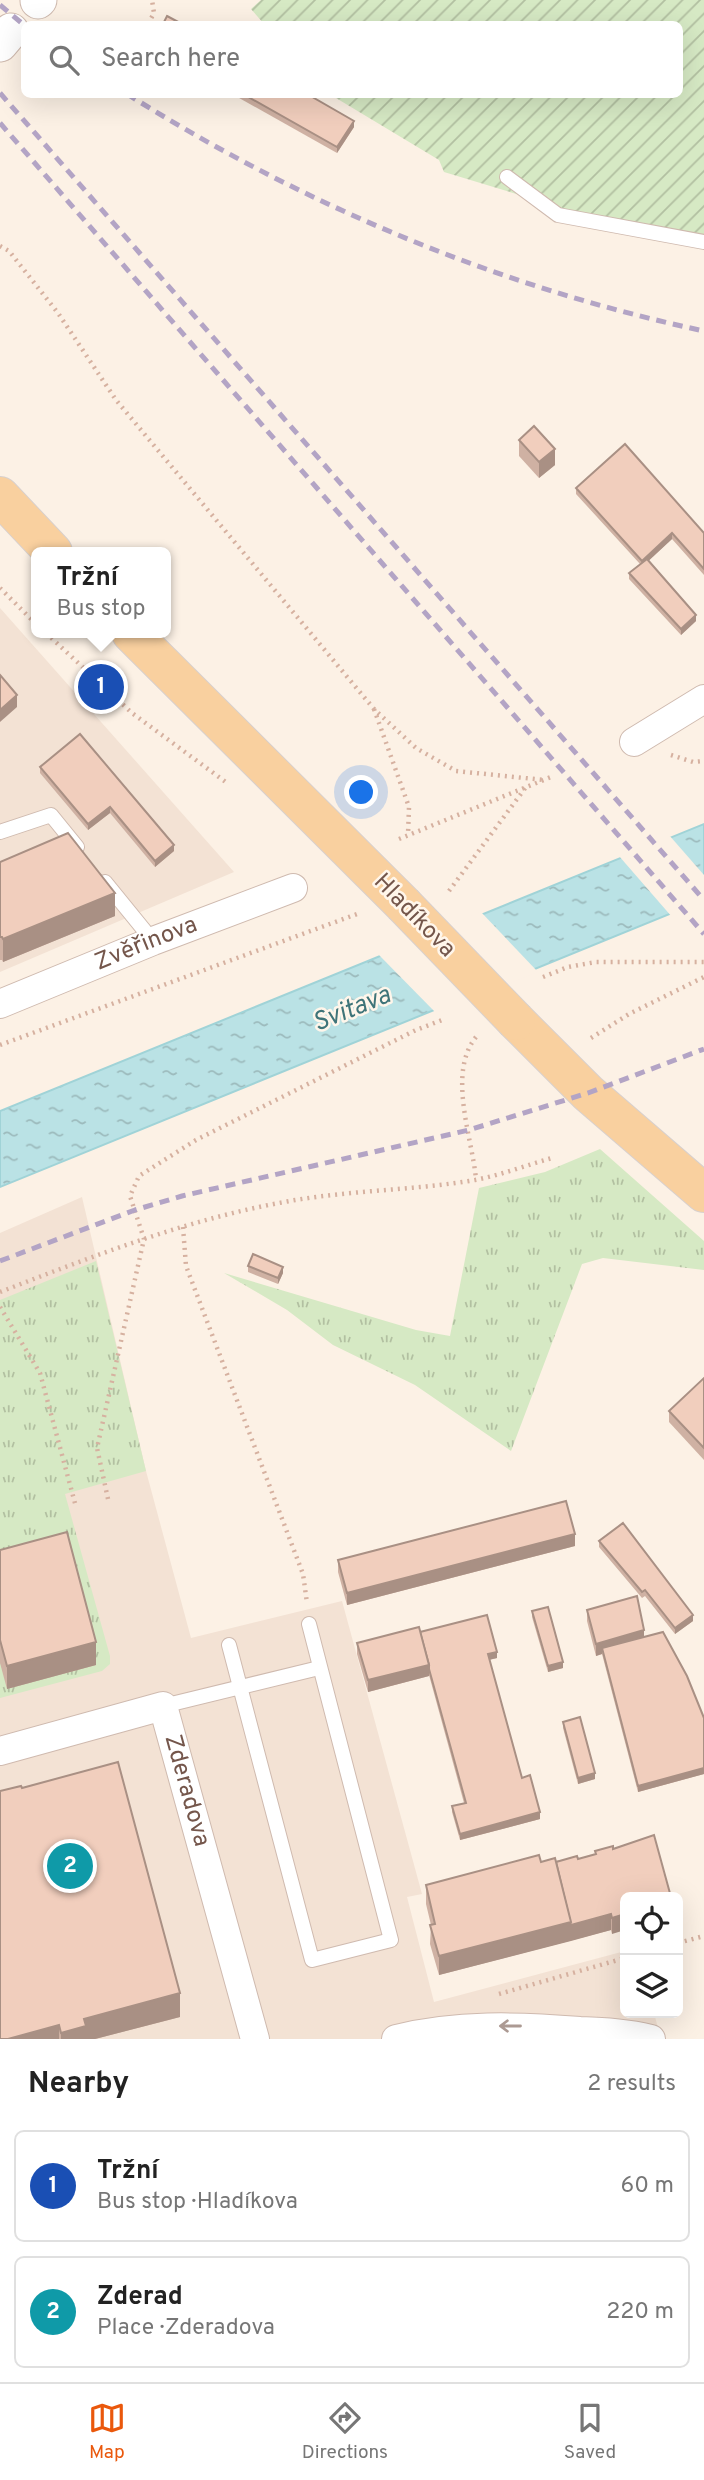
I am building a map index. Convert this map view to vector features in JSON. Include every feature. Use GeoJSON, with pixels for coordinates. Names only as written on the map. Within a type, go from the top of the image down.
{"type":"FeatureCollection","features":[{"type":"Feature","properties":{"kind":"main road"},"geometry":{"type":"LineString","coordinates":[[0,496],[49,547]]}},
{"type":"Feature","properties":{"kind":"main road","name":"Hladíkova"},"geometry":{"type":"LineString","coordinates":[[136,638],[588,1093],[704,1193]]}},
{"type":"Feature","properties":{"kind":"street"},"geometry":{"type":"LineString","coordinates":[[634,742],[704,699]]}},
{"type":"Feature","properties":{"kind":"street","name":"Zvěřinova"},"geometry":{"type":"LineString","coordinates":[[0,1004],[153,941],[293,888]]}},
{"type":"Feature","properties":{"kind":"street","name":"Zderadova"},"geometry":{"type":"LineString","coordinates":[[0,1751],[163,1706],[255,2039]]}},
{"type":"Feature","properties":{"kind":"street"},"geometry":{"type":"LineString","coordinates":[[396,2039],[448,2030],[518,2026],[625,2034],[651,2039]]}},
{"type":"Feature","properties":{"kind":"lane"},"geometry":{"type":"LineString","coordinates":[[507,177],[558,215],[704,242]]}},
{"type":"Feature","properties":{"kind":"lane"},"geometry":{"type":"LineString","coordinates":[[0,832],[51,815],[153,941]]}},
{"type":"Feature","properties":{"kind":"lane"},"geometry":{"type":"LineString","coordinates":[[229,1646],[312,1960],[391,1940],[309,1624]]}},
{"type":"Feature","properties":{"kind":"lane"},"geometry":{"type":"LineString","coordinates":[[163,1706],[319,1668]]}},
{"type":"Feature","properties":{"kind":"path"},"geometry":{"type":"LineString","coordinates":[[150,21],[154,13],[152,0]]}},
{"type":"Feature","properties":{"kind":"path"},"geometry":{"type":"LineString","coordinates":[[0,246],[9,251],[58,313],[116,400],[373,709],[416,748],[456,771],[544,780]]}},
{"type":"Feature","properties":{"kind":"path"},"geometry":{"type":"LineString","coordinates":[[0,588],[31,619]]}},
{"type":"Feature","properties":{"kind":"path"},"geometry":{"type":"LineString","coordinates":[[51,638],[132,713],[237,791]]}},
{"type":"Feature","properties":{"kind":"path"},"geometry":{"type":"LineString","coordinates":[[373,709],[409,807],[408,835]]}},
{"type":"Feature","properties":{"kind":"path"},"geometry":{"type":"LineString","coordinates":[[399,839],[551,777]]}},
{"type":"Feature","properties":{"kind":"path"},"geometry":{"type":"LineString","coordinates":[[449,891],[526,787]]}},
{"type":"Feature","properties":{"kind":"path"},"geometry":{"type":"LineString","coordinates":[[0,1045],[357,914]]}},
{"type":"Feature","properties":{"kind":"path"},"geometry":{"type":"LineString","coordinates":[[543,977],[568,967],[596,962],[704,962]]}},
{"type":"Feature","properties":{"kind":"path"},"geometry":{"type":"LineString","coordinates":[[591,1038],[629,1014],[704,977]]}},
{"type":"Feature","properties":{"kind":"path"},"geometry":{"type":"LineString","coordinates":[[108,1499],[97,1448],[144,1239],[130,1196],[139,1176],[196,1140],[416,1030],[442,1020]]}},
{"type":"Feature","properties":{"kind":"path"},"geometry":{"type":"LineString","coordinates":[[476,1037],[467,1048],[463,1064],[463,1090],[476,1180]]}},
{"type":"Feature","properties":{"kind":"path"},"geometry":{"type":"LineString","coordinates":[[0,1292],[144,1239],[279,1203],[476,1180],[552,1158]]}},
{"type":"Feature","properties":{"kind":"path"},"geometry":{"type":"LineString","coordinates":[[183,1227],[186,1266],[303,1574],[309,1624]]}},
{"type":"Feature","properties":{"kind":"path"},"geometry":{"type":"LineString","coordinates":[[0,1307],[40,1373],[76,1507]]}},
{"type":"Feature","properties":{"kind":"path"},"geometry":{"type":"LineString","coordinates":[[683,1942],[704,1936]]}},
{"type":"Feature","properties":{"kind":"path"},"geometry":{"type":"LineString","coordinates":[[495,1996],[620,1959]]}},
{"type":"Feature","properties":{"kind":"shaded area"},"geometry":{"type":"Polygon","coordinates":[[[0,608],[234,872],[0,972],[0,608]]]}},
{"type":"Feature","properties":{"kind":"shaded area"},"geometry":{"type":"Polygon","coordinates":[[[82,1197],[146,1471],[191,1638],[342,1601],[422,1894],[407,1897],[434,2002],[620,1952],[620,2018],[655,2018],[661,2039],[0,2039],[0,1233],[82,1197]]]}},
{"type":"Feature","properties":{"kind":"green space"},"geometry":{"type":"Polygon","coordinates":[[[261,0],[704,0],[704,241],[668,240],[444,172],[439,160],[336,98],[683,98],[683,21],[261,21],[251,9],[261,0]]]}},
{"type":"Feature","properties":{"kind":"green space"},"geometry":{"type":"Polygon","coordinates":[[[600,1149],[704,1241],[704,1270],[603,1258],[582,1264],[511,1451],[415,1385],[333,1345],[287,1310],[224,1273],[416,1330],[450,1336],[479,1188],[545,1172],[600,1149]]]}},
{"type":"Feature","properties":{"kind":"green space"},"geometry":{"type":"Polygon","coordinates":[[[96,1261],[146,1471],[65,1494],[110,1664],[102,1671],[0,1698],[0,1300],[96,1261]]]}},
{"type":"Feature","properties":{"kind":"water","name":"Svitava"},"geometry":{"type":"Polygon","coordinates":[[[704,824],[704,900],[0,1187],[0,1111],[704,824]]]}},
{"type":"Feature","properties":{"kind":"pier"},"geometry":{"type":"Polygon","coordinates":[[[669,835],[704,875],[704,903],[672,917],[619,856],[669,835]]]}},
{"type":"Feature","properties":{"kind":"pier"},"geometry":{"type":"Polygon","coordinates":[[[481,912],[538,972],[436,1013],[378,954],[481,912]]]}},
{"type":"Feature","properties":{"kind":"building"},"geometry":{"type":"Polygon","coordinates":[[[250,98],[314,98],[354,121],[337,147],[250,98]]]}},
{"type":"Feature","properties":{"kind":"building"},"geometry":{"type":"Polygon","coordinates":[[[534,426],[555,449],[539,462],[519,440],[534,426]]]}},
{"type":"Feature","properties":{"kind":"building"},"geometry":{"type":"Polygon","coordinates":[[[625,444],[704,533],[704,569],[672,533],[642,561],[576,488],[625,444]]]}},
{"type":"Feature","properties":{"kind":"building"},"geometry":{"type":"Polygon","coordinates":[[[647,559],[696,615],[681,629],[629,573],[647,559]]]}},
{"type":"Feature","properties":{"kind":"building"},"geometry":{"type":"Polygon","coordinates":[[[0,675],[17,695],[0,710],[0,675]]]}},
{"type":"Feature","properties":{"kind":"building"},"geometry":{"type":"Polygon","coordinates":[[[80,734],[174,845],[155,861],[110,807],[88,824],[40,767],[80,734]]]}},
{"type":"Feature","properties":{"kind":"building"},"geometry":{"type":"Polygon","coordinates":[[[68,833],[115,893],[3,939],[0,937],[0,862],[68,833]]]}},
{"type":"Feature","properties":{"kind":"building"},"geometry":{"type":"Polygon","coordinates":[[[253,1254],[283,1267],[278,1278],[248,1266],[253,1254]]]}},
{"type":"Feature","properties":{"kind":"building"},"geometry":{"type":"Polygon","coordinates":[[[704,1378],[704,1448],[669,1411],[704,1378]]]}},
{"type":"Feature","properties":{"kind":"building"},"geometry":{"type":"Polygon","coordinates":[[[566,1501],[575,1534],[347,1593],[338,1560],[566,1501]]]}},
{"type":"Feature","properties":{"kind":"building"},"geometry":{"type":"Polygon","coordinates":[[[623,1523],[693,1615],[675,1628],[645,1590],[642,1592],[599,1541],[623,1523]]]}},
{"type":"Feature","properties":{"kind":"building"},"geometry":{"type":"Polygon","coordinates":[[[67,1532],[96,1642],[7,1666],[0,1640],[0,1550],[67,1532]]]}},
{"type":"Feature","properties":{"kind":"building"},"geometry":{"type":"Polygon","coordinates":[[[637,1596],[644,1630],[596,1644],[587,1610],[637,1596]]]}},
{"type":"Feature","properties":{"kind":"building"},"geometry":{"type":"Polygon","coordinates":[[[548,1607],[563,1662],[548,1666],[532,1611],[548,1607]]]}},
{"type":"Feature","properties":{"kind":"building"},"geometry":{"type":"Polygon","coordinates":[[[487,1615],[497,1652],[488,1654],[522,1778],[530,1775],[540,1812],[460,1834],[452,1806],[466,1803],[420,1632],[487,1615]]]}},
{"type":"Feature","properties":{"kind":"building"},"geometry":{"type":"Polygon","coordinates":[[[419,1627],[429,1665],[368,1680],[357,1643],[419,1627]]]}},
{"type":"Feature","properties":{"kind":"building"},"geometry":{"type":"Polygon","coordinates":[[[663,1632],[687,1676],[704,1718],[704,1768],[638,1786],[602,1648],[663,1632]]]}},
{"type":"Feature","properties":{"kind":"building"},"geometry":{"type":"Polygon","coordinates":[[[580,1717],[595,1773],[578,1778],[563,1722],[580,1717]]]}},
{"type":"Feature","properties":{"kind":"building"},"geometry":{"type":"Polygon","coordinates":[[[118,1762],[180,1993],[84,2019],[86,2026],[61,2033],[59,2025],[0,2039],[0,1791],[21,1786],[22,1788],[118,1762]]]}},
{"type":"Feature","properties":{"kind":"building"},"geometry":{"type":"Polygon","coordinates":[[[654,1835],[670,1892],[620,1892],[620,1916],[612,1918],[611,1914],[571,1925],[556,1862],[596,1854],[595,1851],[613,1846],[613,1849],[654,1835]]]}},
{"type":"Feature","properties":{"kind":"building"},"geometry":{"type":"Polygon","coordinates":[[[539,1855],[541,1862],[555,1858],[571,1922],[439,1956],[430,1925],[435,1924],[426,1885],[539,1855]]]}},
{"type":"Feature","properties":{"kind":"railway"},"geometry":{"type":"LineString","coordinates":[[0,5],[21,22]]}},
{"type":"Feature","properties":{"kind":"railway"},"geometry":{"type":"LineString","coordinates":[[0,93],[704,900]]}},
{"type":"Feature","properties":{"kind":"railway"},"geometry":{"type":"LineString","coordinates":[[134,98],[194,135],[263,172],[405,238],[552,291],[704,331]]}},
{"type":"Feature","properties":{"kind":"railway"},"geometry":{"type":"LineString","coordinates":[[0,123],[704,934]]}},
{"type":"Feature","properties":{"kind":"railway"},"geometry":{"type":"LineString","coordinates":[[0,1261],[135,1210],[182,1196],[469,1130],[588,1093],[704,1049]]}},
{"type":"Feature","properties":{"kind":"place","name":"Tržní"},"geometry":{"type":"Point","coordinates":[101,687]}},
{"type":"Feature","properties":{"kind":"place","name":"Zderad"},"geometry":{"type":"Point","coordinates":[70,1866]}}]}
